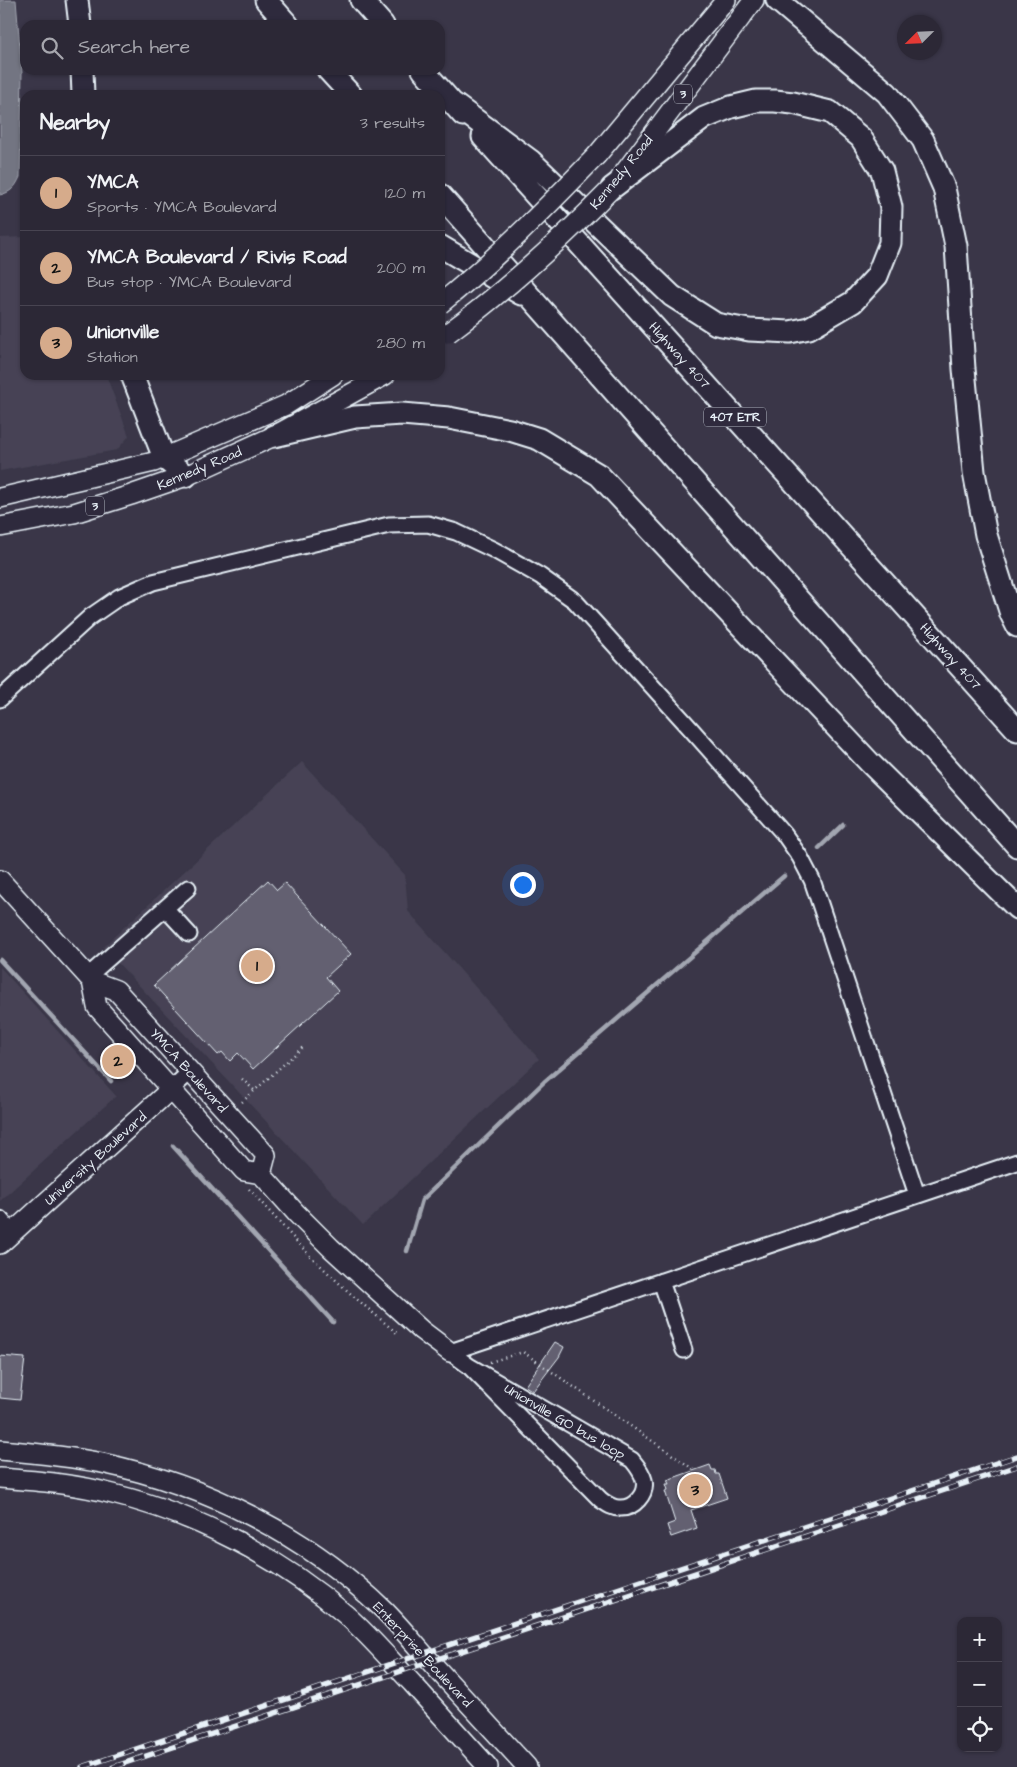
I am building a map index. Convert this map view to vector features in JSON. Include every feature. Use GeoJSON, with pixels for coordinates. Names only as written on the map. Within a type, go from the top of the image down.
{"type":"FeatureCollection","features":[{"type":"Feature","properties":{"kind":"highway"},"geometry":{"type":"LineString","coordinates":[[77,0],[79,20]]}},
{"type":"Feature","properties":{"kind":"highway"},"geometry":{"type":"LineString","coordinates":[[266,0],[284,20]]}},
{"type":"Feature","properties":{"kind":"highway"},"geometry":{"type":"LineString","coordinates":[[361,0],[379,20]]}},
{"type":"Feature","properties":{"kind":"highway"},"geometry":{"type":"LineString","coordinates":[[777,0],[887,93],[923,140],[944,188],[956,246],[964,369],[974,472],[986,534],[1011,614],[1017,626]]}},
{"type":"Feature","properties":{"kind":"highway"},"geometry":{"type":"LineString","coordinates":[[82,75],[83,90]]}},
{"type":"Feature","properties":{"kind":"highway"},"geometry":{"type":"LineString","coordinates":[[333,75],[346,90]]}},
{"type":"Feature","properties":{"kind":"highway","name":"Highway 407"},"geometry":{"type":"LineString","coordinates":[[428,75],[441,90]]}},
{"type":"Feature","properties":{"kind":"highway","name":"Highway 407"},"geometry":{"type":"LineString","coordinates":[[445,94],[1017,730]]}},
{"type":"Feature","properties":{"kind":"highway"},"geometry":{"type":"LineString","coordinates":[[454,104],[531,161],[672,296],[716,324],[749,330],[790,332],[809,328],[853,302],[878,276],[890,243],[891,207],[882,171],[861,138],[830,112],[793,103],[756,101],[731,107],[704,118],[612,188]]}},
{"type":"Feature","properties":{"kind":"highway"},"geometry":{"type":"LineString","coordinates":[[445,201],[1017,846]]}},
{"type":"Feature","properties":{"kind":"highway"},"geometry":{"type":"LineString","coordinates":[[445,250],[537,303]]}},
{"type":"Feature","properties":{"kind":"highway"},"geometry":{"type":"LineString","coordinates":[[134,380],[164,458],[186,476]]}},
{"type":"Feature","properties":{"kind":"highway"},"geometry":{"type":"LineString","coordinates":[[274,436],[355,417],[402,414],[449,418],[510,430],[539,439],[599,475],[870,763],[1017,908]]}},
{"type":"Feature","properties":{"kind":"main road","name":"Kennedy Road"},"geometry":{"type":"LineString","coordinates":[[445,300],[552,202],[597,155],[726,0]]}},
{"type":"Feature","properties":{"kind":"main road","name":"Kennedy Road"},"geometry":{"type":"LineString","coordinates":[[445,335],[491,301],[571,230],[612,188],[754,0]]}},
{"type":"Feature","properties":{"kind":"main road","name":"Kennedy Road"},"geometry":{"type":"LineString","coordinates":[[0,498],[121,471],[164,458],[286,405],[325,380]]}},
{"type":"Feature","properties":{"kind":"main road","name":"Kennedy Road"},"geometry":{"type":"LineString","coordinates":[[0,527],[74,512],[186,476],[274,436],[376,380]]}},
{"type":"Feature","properties":{"kind":"main road","name":"YMCA Boulevard"},"geometry":{"type":"LineString","coordinates":[[0,880],[90,979],[116,990],[266,1155],[261,1174]]}},
{"type":"Feature","properties":{"kind":"main road","name":"YMCA Boulevard"},"geometry":{"type":"LineString","coordinates":[[90,979],[97,1008],[244,1171],[261,1174],[331,1248],[421,1330],[450,1352]]}},
{"type":"Feature","properties":{"kind":"main road","name":"University Boulevard"},"geometry":{"type":"LineString","coordinates":[[4,1232],[170,1090]]}},
{"type":"Feature","properties":{"kind":"main road","name":"Enterprise Boulevard"},"geometry":{"type":"LineString","coordinates":[[0,1450],[101,1463],[141,1473],[216,1499],[255,1517],[292,1539],[331,1565],[384,1610],[526,1767]]}},
{"type":"Feature","properties":{"kind":"main road","name":"Enterprise Boulevard"},"geometry":{"type":"LineString","coordinates":[[0,1478],[61,1484],[111,1493],[152,1505],[229,1536],[268,1558],[320,1594],[372,1640],[488,1767]]}},
{"type":"Feature","properties":{"kind":"street"},"geometry":{"type":"LineString","coordinates":[[0,699],[90,618],[119,597],[153,582],[389,525],[428,524],[456,532],[494,550],[540,576],[575,601],[760,806],[784,834],[800,857],[812,880],[918,1195]]}},
{"type":"Feature","properties":{"kind":"street"},"geometry":{"type":"LineString","coordinates":[[90,979],[188,888]]}},
{"type":"Feature","properties":{"kind":"street"},"geometry":{"type":"LineString","coordinates":[[165,908],[190,934]]}},
{"type":"Feature","properties":{"kind":"street","name":"University Boulevard"},"geometry":{"type":"LineString","coordinates":[[170,1090],[190,1072]]}},
{"type":"Feature","properties":{"kind":"street"},"geometry":{"type":"LineString","coordinates":[[450,1352],[1017,1162]]}},
{"type":"Feature","properties":{"kind":"street"},"geometry":{"type":"LineString","coordinates":[[661,1281],[684,1350]]}},
{"type":"Feature","properties":{"kind":"street","name":"Unionville GO bus loop"},"geometry":{"type":"LineString","coordinates":[[450,1352],[469,1366],[632,1460],[640,1469],[644,1480],[644,1491],[638,1500],[630,1506],[620,1508],[610,1506],[601,1500],[469,1366]]}},
{"type":"Feature","properties":{"kind":"path"},"geometry":{"type":"LineString","coordinates":[[242,1102],[304,1046]]}},
{"type":"Feature","properties":{"kind":"path"},"geometry":{"type":"LineString","coordinates":[[242,1079],[255,1091]]}},
{"type":"Feature","properties":{"kind":"shaded area"},"geometry":{"type":"Polygon","coordinates":[[[20,237],[20,380],[108,380],[129,436],[117,450],[0,471],[0,238],[20,237]]]}},
{"type":"Feature","properties":{"kind":"shaded area"},"geometry":{"type":"Polygon","coordinates":[[[302,762],[405,875],[408,911],[539,1059],[363,1225],[103,947],[302,762]]]}},
{"type":"Feature","properties":{"kind":"shaded area"},"geometry":{"type":"Polygon","coordinates":[[[0,967],[116,1096],[0,1201],[0,967]]]}},
{"type":"Feature","properties":{"kind":"water"},"geometry":{"type":"Polygon","coordinates":[[[0,0],[16,0],[20,75],[22,75],[22,90],[20,90],[20,177],[12,189],[0,195],[0,0]]]}},
{"type":"Feature","properties":{"kind":"building"},"geometry":{"type":"Polygon","coordinates":[[[268,880],[277,890],[285,883],[351,954],[326,977],[338,991],[253,1069],[238,1053],[230,1061],[222,1052],[218,1055],[154,985],[268,880]]]}},
{"type":"Feature","properties":{"kind":"building"},"geometry":{"type":"Polygon","coordinates":[[[555,1342],[564,1347],[559,1357],[533,1391],[525,1386],[555,1342]]]}},
{"type":"Feature","properties":{"kind":"building"},"geometry":{"type":"Polygon","coordinates":[[[0,1356],[25,1358],[20,1400],[0,1398],[0,1356]]]}},
{"type":"Feature","properties":{"kind":"building"},"geometry":{"type":"Polygon","coordinates":[[[710,1465],[716,1474],[719,1474],[727,1498],[691,1510],[697,1528],[671,1537],[667,1525],[675,1522],[665,1491],[668,1490],[666,1484],[669,1484],[667,1480],[710,1465]]]}},
{"type":"Feature","properties":{"kind":"waterway"},"geometry":{"type":"LineString","coordinates":[[819,848],[843,825]]}},
{"type":"Feature","properties":{"kind":"waterway"},"geometry":{"type":"LineString","coordinates":[[407,1251],[422,1200],[544,1082],[784,876]]}},
{"type":"Feature","properties":{"kind":"waterway"},"geometry":{"type":"LineString","coordinates":[[0,960],[111,1081]]}},
{"type":"Feature","properties":{"kind":"waterway"},"geometry":{"type":"LineString","coordinates":[[173,1146],[333,1322]]}},
{"type":"Feature","properties":{"kind":"railway"},"geometry":{"type":"LineString","coordinates":[[82,1767],[1017,1456]]}},
{"type":"Feature","properties":{"kind":"railway"},"geometry":{"type":"LineString","coordinates":[[113,1767],[1017,1466]]}},
{"type":"Feature","properties":{"kind":"place","name":"YMCA"},"geometry":{"type":"Point","coordinates":[257,966]}},
{"type":"Feature","properties":{"kind":"place","name":"YMCA Boulevard / Rivis Road"},"geometry":{"type":"Point","coordinates":[118,1061]}},
{"type":"Feature","properties":{"kind":"place","name":"Unionville"},"geometry":{"type":"Point","coordinates":[695,1490]}}]}
